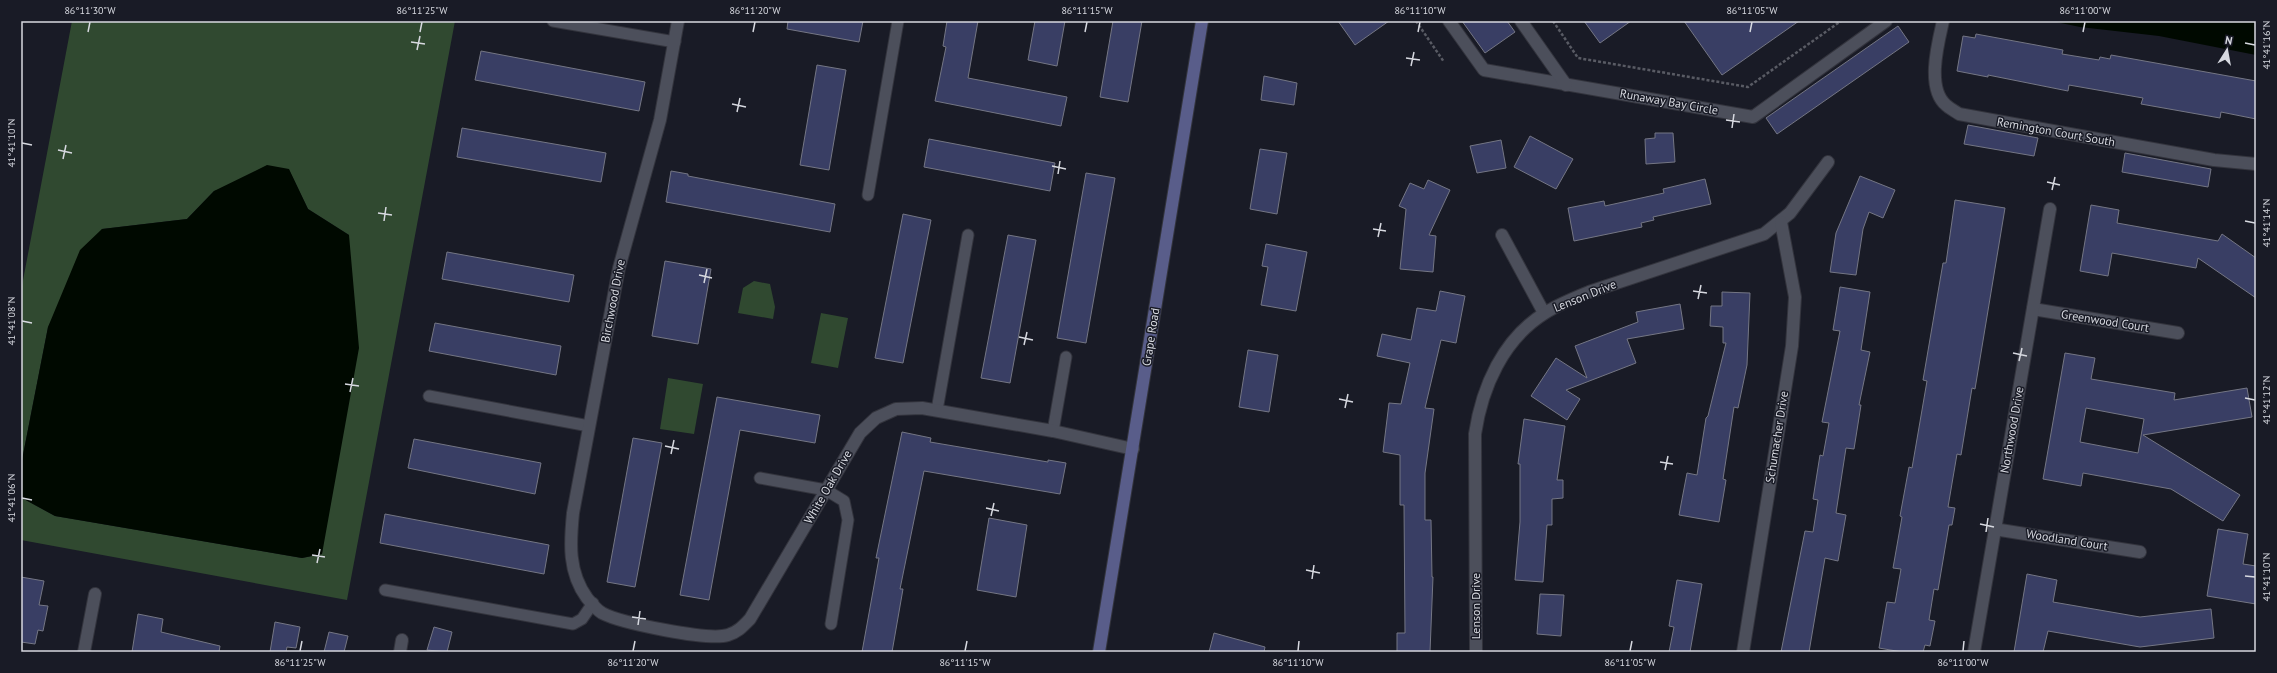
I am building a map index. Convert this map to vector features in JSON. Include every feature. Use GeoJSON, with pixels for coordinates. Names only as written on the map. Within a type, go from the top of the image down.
{"type":"FeatureCollection","features":[{"type":"Feature","properties":{"kind":"main road","name":"Grape Road"},"geometry":{"type":"LineString","coordinates":[[1099,652],[1202,21]]}},
{"type":"Feature","properties":{"kind":"street","name":"Birchwood Drive"},"geometry":{"type":"LineString","coordinates":[[578,584],[573,570],[570,543],[589,426],[619,268],[660,120],[678,21]]}},
{"type":"Feature","properties":{"kind":"street","name":"Runaway Bay Circle"},"geometry":{"type":"LineString","coordinates":[[1448,21],[1484,70],[1753,117],[1886,21]]}},
{"type":"Feature","properties":{"kind":"street"},"geometry":{"type":"LineString","coordinates":[[1521,21],[1566,85]]}},
{"type":"Feature","properties":{"kind":"street","name":"Remington Court South"},"geometry":{"type":"LineString","coordinates":[[1943,21],[1934,72],[1938,92],[1945,105],[1959,114],[2214,160],[2256,164]]}},
{"type":"Feature","properties":{"kind":"street","name":"Lenson Drive"},"geometry":{"type":"LineString","coordinates":[[1476,652],[1475,434],[1479,407],[1489,379],[1502,357],[1523,331],[1544,313],[1589,292],[1764,234],[1781,222],[1805,195],[1828,162]]}},
{"type":"Feature","properties":{"kind":"street","name":"Northwood Drive"},"geometry":{"type":"LineString","coordinates":[[1974,652],[2050,209]]}},
{"type":"Feature","properties":{"kind":"street","name":"Schumacher Drive"},"geometry":{"type":"LineString","coordinates":[[1743,652],[1792,346],[1795,318],[1795,297],[1781,222]]}},
{"type":"Feature","properties":{"kind":"street"},"geometry":{"type":"LineString","coordinates":[[1502,235],[1544,313]]}},
{"type":"Feature","properties":{"kind":"street","name":"Greenwood Court"},"geometry":{"type":"LineString","coordinates":[[2033,309],[2178,333]]}},
{"type":"Feature","properties":{"kind":"street","name":"White Oak Drive"},"geometry":{"type":"LineString","coordinates":[[578,584],[592,603],[601,612],[621,621],[708,636],[727,635],[739,630],[750,619],[860,433],[876,418],[896,409],[922,408],[937,410],[1053,431],[1133,449]]}},
{"type":"Feature","properties":{"kind":"street","name":"Woodland Court"},"geometry":{"type":"LineString","coordinates":[[1994,529],[2140,552]]}},
{"type":"Feature","properties":{"kind":"street"},"geometry":{"type":"LineString","coordinates":[[84,652],[95,594]]}},
{"type":"Feature","properties":{"kind":"street"},"geometry":{"type":"LineString","coordinates":[[400,652],[402,640]]}},
{"type":"Feature","properties":{"kind":"lane"},"geometry":{"type":"LineString","coordinates":[[553,21],[674,42]]}},
{"type":"Feature","properties":{"kind":"lane"},"geometry":{"type":"LineString","coordinates":[[868,195],[898,21]]}},
{"type":"Feature","properties":{"kind":"lane"},"geometry":{"type":"LineString","coordinates":[[937,410],[968,235]]}},
{"type":"Feature","properties":{"kind":"lane"},"geometry":{"type":"LineString","coordinates":[[1053,431],[1066,357]]}},
{"type":"Feature","properties":{"kind":"lane"},"geometry":{"type":"LineString","coordinates":[[429,396],[589,426]]}},
{"type":"Feature","properties":{"kind":"lane"},"geometry":{"type":"LineString","coordinates":[[760,478],[826,490],[844,501],[848,520],[831,624]]}},
{"type":"Feature","properties":{"kind":"lane"},"geometry":{"type":"LineString","coordinates":[[385,590],[573,624],[582,620],[592,603]]}},
{"type":"Feature","properties":{"kind":"path"},"geometry":{"type":"LineString","coordinates":[[1416,21],[1444,62]]}},
{"type":"Feature","properties":{"kind":"path"},"geometry":{"type":"LineString","coordinates":[[1553,21],[1578,58],[1748,87],[1841,21]]}},
{"type":"Feature","properties":{"kind":"green space"},"geometry":{"type":"Polygon","coordinates":[[[72,21],[455,21],[347,600],[21,540],[21,487],[22,498],[55,516],[302,558],[322,554],[349,235],[308,209],[289,170],[214,191],[187,219],[102,229],[48,327],[21,465],[21,291],[72,21]]]}},
{"type":"Feature","properties":{"kind":"green space"},"geometry":{"type":"Polygon","coordinates":[[[754,281],[770,284],[775,307],[773,319],[738,313],[743,288],[754,281]]]}},
{"type":"Feature","properties":{"kind":"green space"},"geometry":{"type":"Polygon","coordinates":[[[821,313],[848,318],[838,368],[811,363],[821,313]]]}},
{"type":"Feature","properties":{"kind":"green space"},"geometry":{"type":"Polygon","coordinates":[[[668,378],[703,384],[694,434],[660,429],[668,378]]]}},
{"type":"Feature","properties":{"kind":"shaded area"},"geometry":{"type":"Polygon","coordinates":[[[2051,21],[2256,21],[2256,55],[2159,36],[2080,27],[2051,21]]]}},
{"type":"Feature","properties":{"kind":"shaded area"},"geometry":{"type":"Polygon","coordinates":[[[267,165],[289,169],[308,209],[349,235],[359,348],[322,554],[302,558],[55,516],[22,498],[21,465],[48,327],[80,250],[102,229],[187,219],[214,191],[267,165]]]}},
{"type":"Feature","properties":{"kind":"building"},"geometry":{"type":"Polygon","coordinates":[[[788,21],[863,21],[859,42],[787,29],[788,21]]]}},
{"type":"Feature","properties":{"kind":"building"},"geometry":{"type":"Polygon","coordinates":[[[947,21],[978,21],[968,78],[1067,97],[1061,126],[935,101],[946,47],[943,46],[947,21]]]}},
{"type":"Feature","properties":{"kind":"building"},"geometry":{"type":"Polygon","coordinates":[[[1035,21],[1065,21],[1057,66],[1028,60],[1035,21]]]}},
{"type":"Feature","properties":{"kind":"building"},"geometry":{"type":"Polygon","coordinates":[[[1113,21],[1142,21],[1128,102],[1100,97],[1113,21]]]}},
{"type":"Feature","properties":{"kind":"building"},"geometry":{"type":"Polygon","coordinates":[[[1338,21],[1389,21],[1355,45],[1338,21]]]}},
{"type":"Feature","properties":{"kind":"building"},"geometry":{"type":"Polygon","coordinates":[[[1462,21],[1507,21],[1515,32],[1485,53],[1462,21]]]}},
{"type":"Feature","properties":{"kind":"building"},"geometry":{"type":"Polygon","coordinates":[[[1584,21],[1631,21],[1600,43],[1584,21]]]}},
{"type":"Feature","properties":{"kind":"building"},"geometry":{"type":"Polygon","coordinates":[[[1684,21],[1799,21],[1722,75],[1684,21]]]}},
{"type":"Feature","properties":{"kind":"building"},"geometry":{"type":"Polygon","coordinates":[[[1898,26],[1909,42],[1777,134],[1766,118],[1898,26]]]}},
{"type":"Feature","properties":{"kind":"building"},"geometry":{"type":"Polygon","coordinates":[[[1976,34],[2063,50],[2062,54],[2099,60],[2100,57],[2110,59],[2111,55],[2256,81],[2256,119],[2221,112],[2220,118],[2141,104],[2143,98],[2069,85],[2068,91],[1988,75],[1988,77],[1957,71],[1963,36],[1975,38],[1976,34]]]}},
{"type":"Feature","properties":{"kind":"building"},"geometry":{"type":"Polygon","coordinates":[[[481,51],[645,82],[639,111],[475,80],[481,51]]]}},
{"type":"Feature","properties":{"kind":"building"},"geometry":{"type":"Polygon","coordinates":[[[817,65],[846,70],[829,170],[800,165],[817,65]]]}},
{"type":"Feature","properties":{"kind":"building"},"geometry":{"type":"Polygon","coordinates":[[[1264,76],[1297,83],[1294,105],[1261,100],[1264,76]]]}},
{"type":"Feature","properties":{"kind":"building"},"geometry":{"type":"Polygon","coordinates":[[[1968,125],[2038,138],[2034,156],[1964,144],[1968,125]]]}},
{"type":"Feature","properties":{"kind":"building"},"geometry":{"type":"Polygon","coordinates":[[[462,128],[606,153],[601,182],[457,157],[462,128]]]}},
{"type":"Feature","properties":{"kind":"building"},"geometry":{"type":"Polygon","coordinates":[[[1655,133],[1673,133],[1675,162],[1646,164],[1645,139],[1655,138],[1655,133]]]}},
{"type":"Feature","properties":{"kind":"building"},"geometry":{"type":"Polygon","coordinates":[[[1530,136],[1573,159],[1556,189],[1514,167],[1530,136]]]}},
{"type":"Feature","properties":{"kind":"building"},"geometry":{"type":"Polygon","coordinates":[[[929,139],[1055,163],[1050,191],[924,167],[929,139]]]}},
{"type":"Feature","properties":{"kind":"building"},"geometry":{"type":"Polygon","coordinates":[[[1501,140],[1506,168],[1477,173],[1470,146],[1501,140]]]}},
{"type":"Feature","properties":{"kind":"building"},"geometry":{"type":"Polygon","coordinates":[[[1260,149],[1287,153],[1277,214],[1250,209],[1260,149]]]}},
{"type":"Feature","properties":{"kind":"building"},"geometry":{"type":"Polygon","coordinates":[[[2125,153],[2211,169],[2208,187],[2122,172],[2125,153]]]}},
{"type":"Feature","properties":{"kind":"building"},"geometry":{"type":"Polygon","coordinates":[[[671,171],[688,174],[688,176],[835,204],[830,232],[666,202],[671,171]]]}},
{"type":"Feature","properties":{"kind":"building"},"geometry":{"type":"Polygon","coordinates":[[[1086,173],[1115,178],[1086,343],[1057,338],[1086,173]]]}},
{"type":"Feature","properties":{"kind":"building"},"geometry":{"type":"Polygon","coordinates":[[[1860,176],[1895,190],[1883,218],[1869,212],[1863,229],[1856,275],[1830,272],[1836,233],[1860,176]]]}},
{"type":"Feature","properties":{"kind":"building"},"geometry":{"type":"Polygon","coordinates":[[[1705,179],[1711,204],[1653,217],[1654,220],[1641,223],[1642,227],[1574,241],[1568,208],[1604,201],[1605,206],[1664,193],[1663,189],[1705,179]]]}},
{"type":"Feature","properties":{"kind":"building"},"geometry":{"type":"Polygon","coordinates":[[[1428,180],[1450,190],[1429,235],[1436,236],[1433,272],[1400,269],[1406,209],[1399,206],[1410,183],[1424,189],[1428,180]]]}},
{"type":"Feature","properties":{"kind":"building"},"geometry":{"type":"Polygon","coordinates":[[[1955,200],[2005,208],[1975,389],[1972,388],[1961,455],[1957,454],[1948,507],[1955,508],[1952,525],[1949,525],[1938,590],[1934,589],[1929,620],[1935,621],[1930,646],[1925,645],[1923,652],[1902,652],[1879,648],[1887,602],[1895,603],[1901,569],[1893,568],[1902,517],[1900,516],[1909,467],[1912,468],[1927,381],[1923,380],[1943,263],[1946,263],[1955,200]]]}},
{"type":"Feature","properties":{"kind":"building"},"geometry":{"type":"Polygon","coordinates":[[[2091,205],[2119,210],[2117,223],[2218,241],[2222,234],[2256,258],[2256,298],[2198,258],[2196,268],[2112,253],[2108,276],[2080,271],[2091,205]]]}},
{"type":"Feature","properties":{"kind":"building"},"geometry":{"type":"Polygon","coordinates":[[[903,214],[931,220],[903,363],[875,358],[903,214]]]}},
{"type":"Feature","properties":{"kind":"building"},"geometry":{"type":"Polygon","coordinates":[[[1008,235],[1036,240],[1010,383],[981,378],[1008,235]]]}},
{"type":"Feature","properties":{"kind":"building"},"geometry":{"type":"Polygon","coordinates":[[[1266,244],[1307,252],[1296,311],[1261,305],[1268,267],[1262,266],[1266,244]]]}},
{"type":"Feature","properties":{"kind":"building"},"geometry":{"type":"Polygon","coordinates":[[[447,252],[574,275],[569,302],[442,279],[447,252]]]}},
{"type":"Feature","properties":{"kind":"building"},"geometry":{"type":"Polygon","coordinates":[[[665,261],[711,269],[698,344],[652,336],[665,261]]]}},
{"type":"Feature","properties":{"kind":"building"},"geometry":{"type":"Polygon","coordinates":[[[1840,287],[1870,292],[1861,350],[1870,352],[1859,405],[1861,405],[1854,449],[1846,448],[1836,513],[1846,515],[1838,561],[1825,558],[1809,652],[1781,652],[1805,531],[1813,532],[1818,500],[1813,499],[1820,455],[1823,456],[1829,423],[1822,422],[1840,331],[1833,330],[1840,287]]]}},
{"type":"Feature","properties":{"kind":"building"},"geometry":{"type":"Polygon","coordinates":[[[1440,291],[1465,296],[1456,343],[1441,340],[1425,408],[1434,409],[1425,473],[1425,520],[1431,520],[1433,577],[1430,652],[1397,652],[1397,633],[1405,633],[1404,505],[1400,505],[1400,455],[1383,452],[1389,403],[1401,404],[1410,363],[1377,356],[1382,334],[1411,340],[1417,308],[1436,311],[1440,291]]]}},
{"type":"Feature","properties":{"kind":"building"},"geometry":{"type":"Polygon","coordinates":[[[1722,292],[1750,293],[1747,365],[1738,408],[1734,407],[1723,479],[1726,480],[1719,522],[1679,515],[1687,473],[1697,475],[1706,418],[1708,416],[1726,343],[1723,343],[1723,327],[1710,326],[1711,306],[1722,306],[1722,292]]]}},
{"type":"Feature","properties":{"kind":"building"},"geometry":{"type":"Polygon","coordinates":[[[1680,304],[1684,329],[1627,339],[1636,363],[1566,390],[1580,399],[1567,420],[1531,396],[1556,358],[1587,378],[1575,346],[1638,322],[1636,312],[1680,304]]]}},
{"type":"Feature","properties":{"kind":"building"},"geometry":{"type":"Polygon","coordinates":[[[435,323],[561,346],[556,375],[429,351],[435,323]]]}},
{"type":"Feature","properties":{"kind":"building"},"geometry":{"type":"Polygon","coordinates":[[[1248,350],[1278,355],[1269,412],[1239,407],[1248,350]]]}},
{"type":"Feature","properties":{"kind":"building"},"geometry":{"type":"Polygon","coordinates":[[[2065,353],[2095,358],[2091,379],[2175,393],[2174,400],[2247,388],[2252,417],[2143,435],[2240,495],[2223,521],[2171,489],[2083,473],[2081,486],[2043,479],[2065,353]],[[2086,408],[2080,442],[2138,453],[2144,419],[2086,408]]]}},
{"type":"Feature","properties":{"kind":"building"},"geometry":{"type":"Polygon","coordinates":[[[717,397],[820,415],[815,443],[740,430],[709,600],[680,595],[717,397]]]}},
{"type":"Feature","properties":{"kind":"building"},"geometry":{"type":"Polygon","coordinates":[[[1524,419],[1565,426],[1557,480],[1563,480],[1563,498],[1552,499],[1552,525],[1547,525],[1543,582],[1515,580],[1520,522],[1520,464],[1518,464],[1524,419]]]}},
{"type":"Feature","properties":{"kind":"building"},"geometry":{"type":"Polygon","coordinates":[[[902,432],[931,438],[930,442],[1048,462],[1048,460],[1066,463],[1060,494],[924,471],[900,589],[903,589],[892,652],[862,652],[879,558],[876,558],[902,432]]]}},
{"type":"Feature","properties":{"kind":"building"},"geometry":{"type":"Polygon","coordinates":[[[633,438],[662,443],[635,587],[607,582],[633,438]]]}},
{"type":"Feature","properties":{"kind":"building"},"geometry":{"type":"Polygon","coordinates":[[[414,439],[541,463],[535,494],[408,468],[414,439]]]}},
{"type":"Feature","properties":{"kind":"building"},"geometry":{"type":"Polygon","coordinates":[[[385,514],[549,545],[544,574],[380,543],[385,514]]]}},
{"type":"Feature","properties":{"kind":"building"},"geometry":{"type":"Polygon","coordinates":[[[989,518],[1027,525],[1016,597],[977,590],[989,518]]]}},
{"type":"Feature","properties":{"kind":"building"},"geometry":{"type":"Polygon","coordinates":[[[2218,529],[2248,534],[2243,564],[2256,566],[2256,604],[2207,596],[2218,529]]]}},
{"type":"Feature","properties":{"kind":"building"},"geometry":{"type":"Polygon","coordinates":[[[2027,574],[2057,580],[2053,602],[2140,617],[2211,609],[2214,638],[2140,647],[2048,631],[2043,652],[2014,652],[2027,574]]]}},
{"type":"Feature","properties":{"kind":"building"},"geometry":{"type":"Polygon","coordinates":[[[21,577],[44,581],[39,605],[48,606],[43,631],[38,630],[35,644],[21,642],[21,577]]]}},
{"type":"Feature","properties":{"kind":"building"},"geometry":{"type":"Polygon","coordinates":[[[1677,580],[1702,584],[1690,652],[1669,652],[1674,627],[1669,626],[1677,580]]]}},
{"type":"Feature","properties":{"kind":"building"},"geometry":{"type":"Polygon","coordinates":[[[1540,594],[1564,595],[1561,636],[1537,634],[1540,594]]]}},
{"type":"Feature","properties":{"kind":"building"},"geometry":{"type":"Polygon","coordinates":[[[138,614],[163,619],[161,632],[220,646],[219,652],[132,652],[138,614]]]}},
{"type":"Feature","properties":{"kind":"building"},"geometry":{"type":"Polygon","coordinates":[[[275,622],[300,627],[296,648],[287,647],[286,652],[270,652],[275,622]]]}},
{"type":"Feature","properties":{"kind":"building"},"geometry":{"type":"Polygon","coordinates":[[[434,627],[452,632],[447,652],[427,650],[434,627]]]}},
{"type":"Feature","properties":{"kind":"building"},"geometry":{"type":"Polygon","coordinates":[[[329,632],[348,636],[344,652],[324,652],[329,632]]]}},
{"type":"Feature","properties":{"kind":"building"},"geometry":{"type":"Polygon","coordinates":[[[1214,633],[1265,647],[1264,652],[1209,652],[1214,633]]]}}]}
